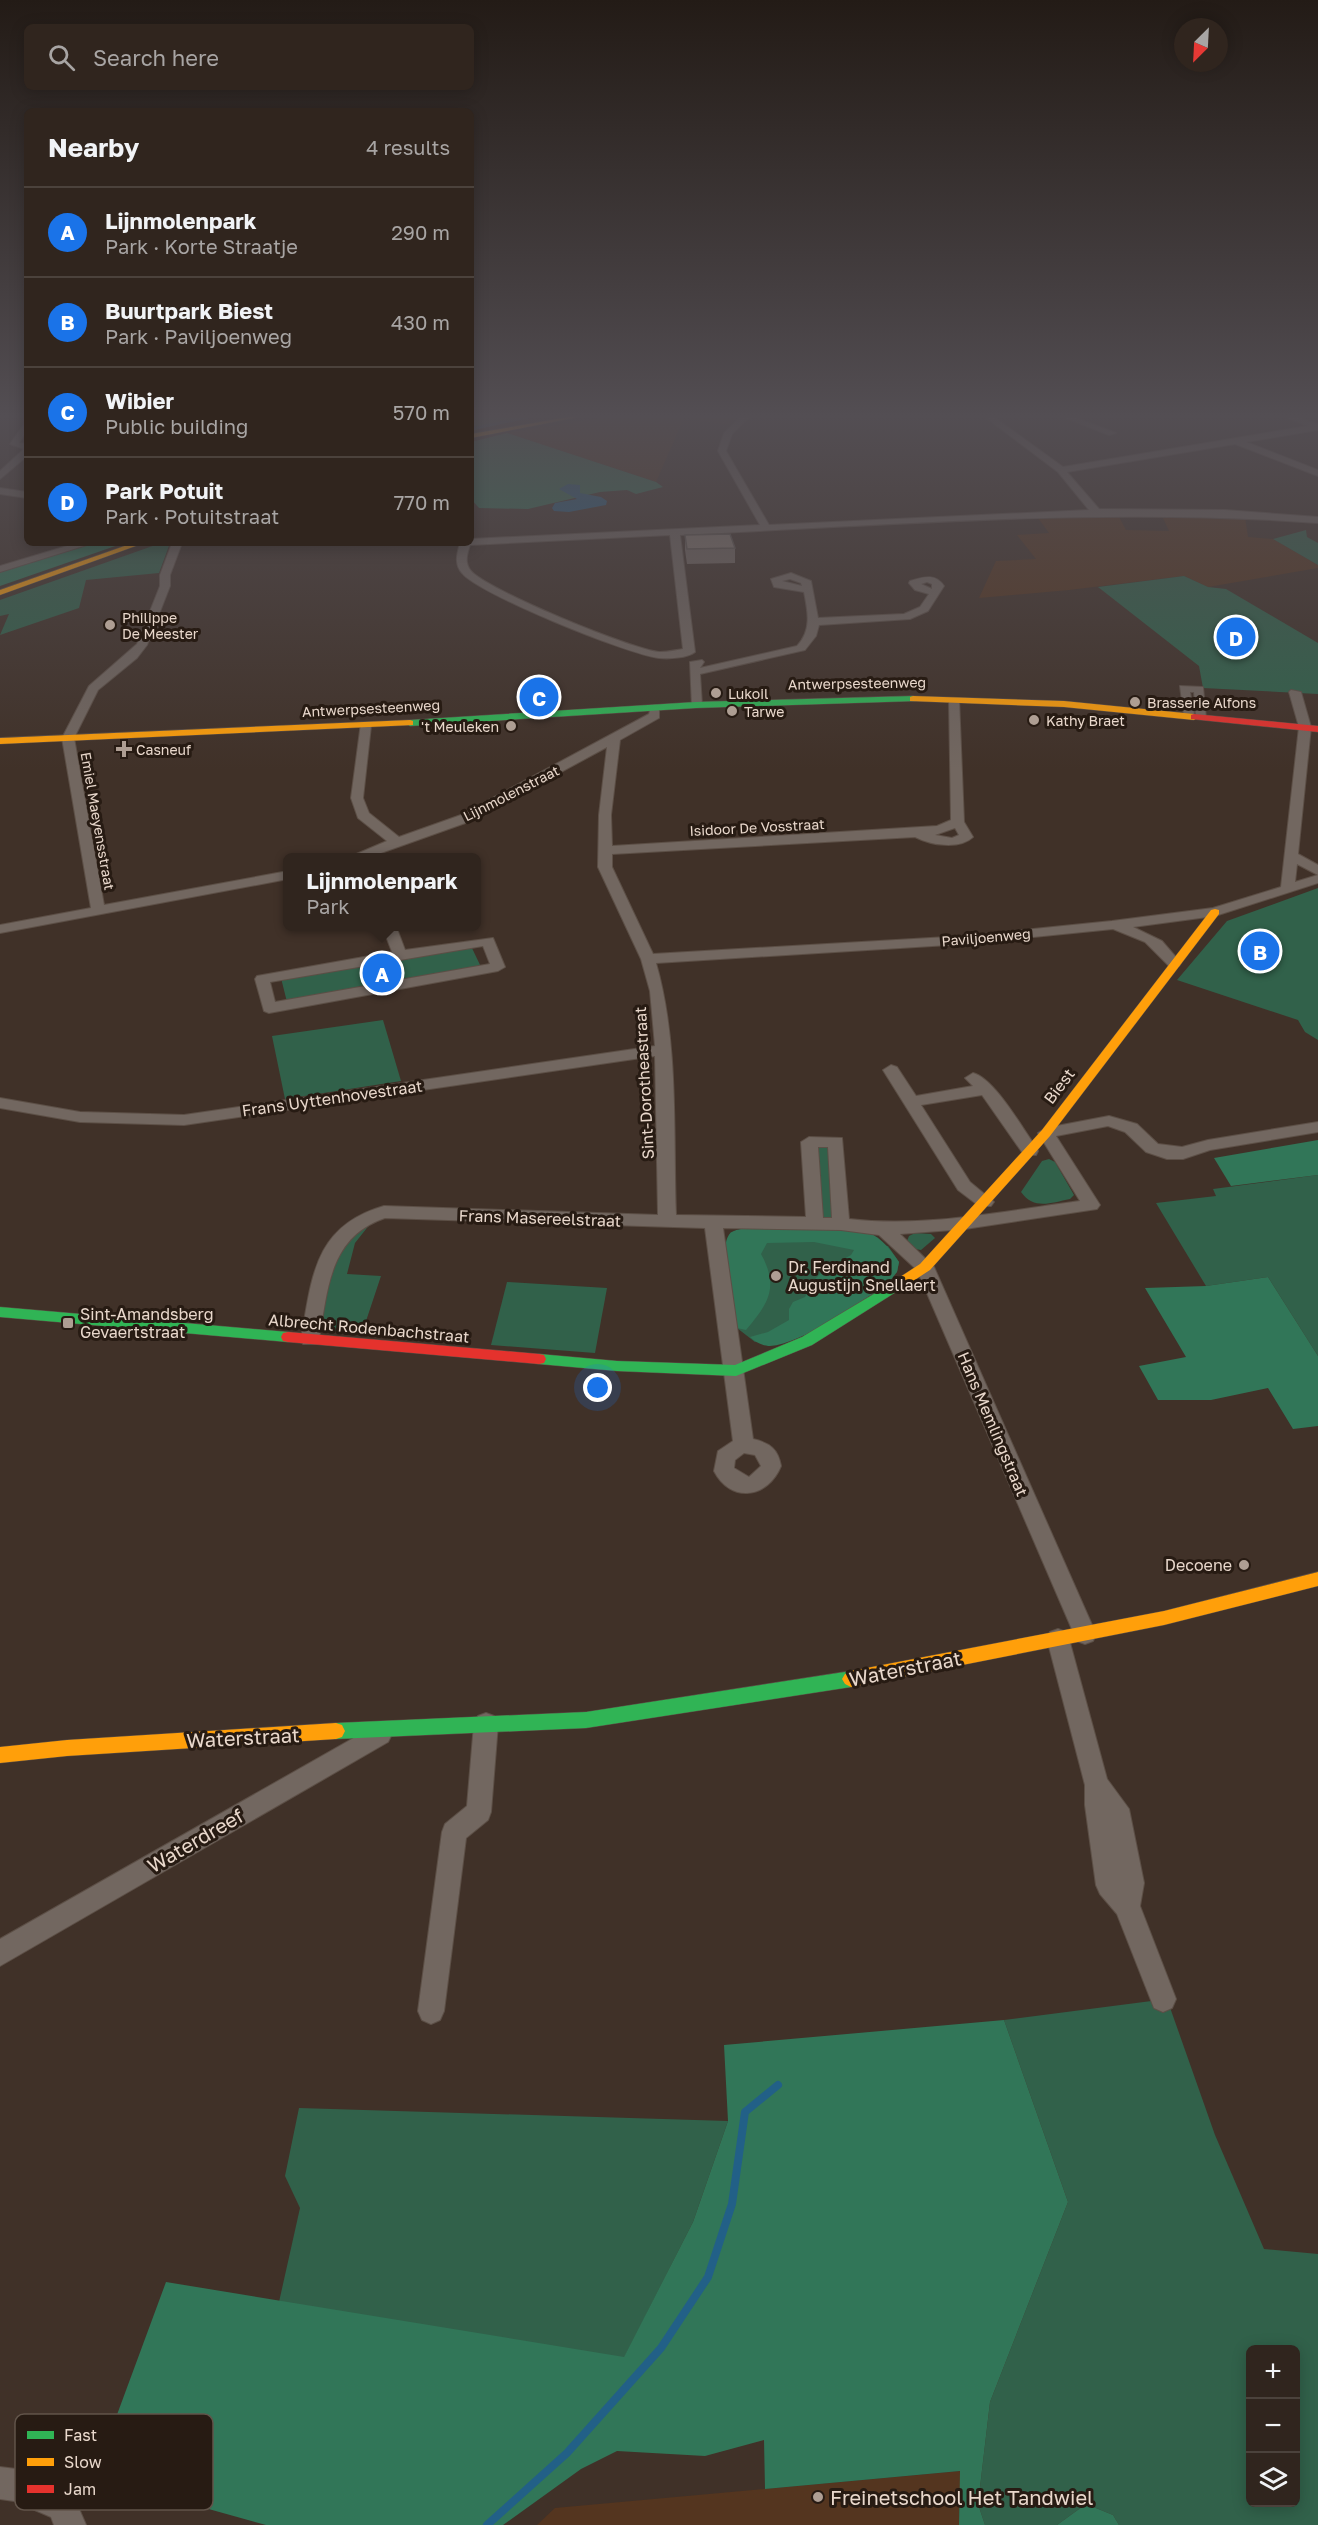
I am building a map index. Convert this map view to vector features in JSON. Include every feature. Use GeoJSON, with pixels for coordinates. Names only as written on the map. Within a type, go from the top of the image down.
{"type":"FeatureCollection","features":[{"type":"Feature","properties":{"kind":"street"},"geometry":{"type":"LineString","coordinates":[[474,542],[654,535]]}},
{"type":"Feature","properties":{"kind":"street"},"geometry":{"type":"LineString","coordinates":[[464,546],[461,560],[466,572],[490,590],[630,648],[660,655],[689,652],[675,535]]}},
{"type":"Feature","properties":{"kind":"street"},"geometry":{"type":"LineString","coordinates":[[0,569],[78,546]]}},
{"type":"Feature","properties":{"kind":"street"},"geometry":{"type":"LineString","coordinates":[[0,593],[132,546]]}},
{"type":"Feature","properties":{"kind":"street"},"geometry":{"type":"LineString","coordinates":[[68,738],[93,688],[133,656],[142,645],[165,586],[165,575],[176,546]]}},
{"type":"Feature","properties":{"kind":"street"},"geometry":{"type":"LineString","coordinates":[[696,705],[695,668],[774,656],[801,648],[812,635],[808,590]]}},
{"type":"Feature","properties":{"kind":"street"},"geometry":{"type":"LineString","coordinates":[[812,622],[906,617],[924,609],[933,592]]}},
{"type":"Feature","properties":{"kind":"street"},"geometry":{"type":"LineString","coordinates":[[1287,890],[1312,728],[1295,692]]}},
{"type":"Feature","properties":{"kind":"street","name":"Antwerpsesteenweg"},"geometry":{"type":"LineString","coordinates":[[0,741],[365,726],[696,705],[880,698],[1064,704],[1312,728]]}},
{"type":"Feature","properties":{"kind":"street","name":"Isidoor De Vosstraat"},"geometry":{"type":"LineString","coordinates":[[605,850],[911,834],[943,841],[959,841],[966,837],[958,822],[954,700]]}},
{"type":"Feature","properties":{"kind":"street","name":"Lijnmolenstraat"},"geometry":{"type":"LineString","coordinates":[[373,853],[396,842],[466,818],[655,716],[655,708]]}},
{"type":"Feature","properties":{"kind":"street"},"geometry":{"type":"LineString","coordinates":[[365,726],[357,798],[363,815],[396,842]]}},
{"type":"Feature","properties":{"kind":"street","name":"Emiel Maeyensstraat"},"geometry":{"type":"LineString","coordinates":[[68,738],[98,910]]}},
{"type":"Feature","properties":{"kind":"street","name":"Sint-Dorotheastraat"},"geometry":{"type":"LineString","coordinates":[[614,738],[605,815],[605,867],[648,959],[657,991],[663,1050],[667,1221]]}},
{"type":"Feature","properties":{"kind":"street"},"geometry":{"type":"LineString","coordinates":[[1292,856],[1318,871]]}},
{"type":"Feature","properties":{"kind":"street"},"geometry":{"type":"LineString","coordinates":[[0,929],[283,876]]}},
{"type":"Feature","properties":{"kind":"street","name":"Paviljoenweg"},"geometry":{"type":"LineString","coordinates":[[648,959],[964,940],[1112,925],[1215,912],[1318,879]]}},
{"type":"Feature","properties":{"kind":"street","name":"Biest"},"geometry":{"type":"LineString","coordinates":[[964,1223],[1046,1133],[1215,912]]}},
{"type":"Feature","properties":{"kind":"street"},"geometry":{"type":"LineString","coordinates":[[1112,925],[1135,931],[1166,950],[1174,963]]}},
{"type":"Feature","properties":{"kind":"street"},"geometry":{"type":"LineString","coordinates":[[391,931],[400,955]]}},
{"type":"Feature","properties":{"kind":"street"},"geometry":{"type":"LineString","coordinates":[[488,941],[498,967],[269,1008],[262,979],[400,955],[488,941]]}},
{"type":"Feature","properties":{"kind":"street","name":"Frans Uyttenhovestraat"},"geometry":{"type":"LineString","coordinates":[[0,1103],[80,1117],[184,1119],[663,1050]]}},
{"type":"Feature","properties":{"kind":"street"},"geometry":{"type":"LineString","coordinates":[[891,1070],[964,1186],[985,1202]]}},
{"type":"Feature","properties":{"kind":"street"},"geometry":{"type":"LineString","coordinates":[[912,1102],[979,1084],[1030,1151]]}},
{"type":"Feature","properties":{"kind":"street"},"geometry":{"type":"LineString","coordinates":[[1046,1133],[1109,1121],[1131,1128],[1152,1148],[1167,1153],[1183,1153],[1208,1144],[1318,1127]]}},
{"type":"Feature","properties":{"kind":"street","name":"Frans Masereelstraat"},"geometry":{"type":"LineString","coordinates":[[310,1339],[320,1287],[334,1243],[350,1226],[368,1216],[384,1212],[713,1223],[815,1223],[884,1229],[964,1223],[1091,1205],[1046,1133]]}},
{"type":"Feature","properties":{"kind":"street"},"geometry":{"type":"LineString","coordinates":[[815,1223],[809,1142],[836,1142],[841,1224]]}},
{"type":"Feature","properties":{"kind":"street"},"geometry":{"type":"LineString","coordinates":[[713,1223],[736,1371],[744,1445]]}},
{"type":"Feature","properties":{"kind":"street"},"geometry":{"type":"LineString","coordinates":[[736,1371],[807,1341],[925,1267],[964,1223]]}},
{"type":"Feature","properties":{"kind":"street"},"geometry":{"type":"LineString","coordinates":[[884,1229],[925,1267]]}},
{"type":"Feature","properties":{"kind":"street","name":"Hans Memlingstraat"},"geometry":{"type":"LineString","coordinates":[[925,1267],[1085,1634]]}},
{"type":"Feature","properties":{"kind":"street","name":"Albrecht Rodenbachstraat"},"geometry":{"type":"LineString","coordinates":[[0,1312],[618,1366],[736,1371]]}},
{"type":"Feature","properties":{"kind":"street","name":"Waterstraat"},"geometry":{"type":"LineString","coordinates":[[0,1755],[67,1748],[390,1728],[586,1720],[796,1689],[1085,1634],[1234,1602],[1318,1579]]}},
{"type":"Feature","properties":{"kind":"street"},"geometry":{"type":"LineString","coordinates":[[1058,1639],[1097,1785],[1097,1805],[1109,1885],[1127,1906],[1163,1999]]}},
{"type":"Feature","properties":{"kind":"street"},"geometry":{"type":"LineString","coordinates":[[431,2011],[454,1832],[479,1812],[486,1724]]}},
{"type":"Feature","properties":{"kind":"street","name":"Waterdreef"},"geometry":{"type":"LineString","coordinates":[[0,1953],[390,1728]]}},
{"type":"Feature","properties":{"kind":"street"},"geometry":{"type":"LineString","coordinates":[[0,2483],[15,2485]]}},
{"type":"Feature","properties":{"kind":"street"},"geometry":{"type":"LineString","coordinates":[[64,2510],[70,2525]]}},
{"type":"Feature","properties":{"kind":"shaded area"},"geometry":{"type":"Polygon","coordinates":[[[1017,535],[1248,535],[1248,537],[1273,539],[1318,565],[1318,568],[1208,587],[1184,576],[979,598],[996,561],[1036,559],[1017,535]]]}},
{"type":"Feature","properties":{"kind":"shaded area","name":"Freinetschool Het Tandwiel"},"geometry":{"type":"Polygon","coordinates":[[[961,2471],[959,2525],[537,2525],[555,2508],[961,2471]]]}},
{"type":"Feature","properties":{"kind":"green space"},"geometry":{"type":"Polygon","coordinates":[[[1288,535],[1307,535],[1318,543],[1318,565],[1273,539],[1288,535]]]}},
{"type":"Feature","properties":{"kind":"green space"},"geometry":{"type":"Polygon","coordinates":[[[86,546],[115,546],[0,586],[0,571],[86,546]]]}},
{"type":"Feature","properties":{"kind":"green space"},"geometry":{"type":"Polygon","coordinates":[[[153,546],[169,546],[159,573],[86,580],[79,608],[0,635],[9,614],[0,616],[0,600],[153,546]]]}},
{"type":"Feature","properties":{"kind":"green space"},"geometry":{"type":"Polygon","coordinates":[[[1184,576],[1208,587],[1226,589],[1318,643],[1318,694],[1203,688],[1199,666],[1098,587],[1184,576]]]}},
{"type":"Feature","properties":{"kind":"green space"},"geometry":{"type":"Polygon","coordinates":[[[1318,888],[1318,1040],[1305,1032],[1298,1020],[1177,980],[1227,921],[1318,888]]]}},
{"type":"Feature","properties":{"kind":"green space"},"geometry":{"type":"Polygon","coordinates":[[[471,946],[481,967],[287,1002],[281,978],[471,946]]]}},
{"type":"Feature","properties":{"kind":"green space"},"geometry":{"type":"Polygon","coordinates":[[[383,1020],[401,1081],[285,1099],[272,1036],[383,1020]]]}},
{"type":"Feature","properties":{"kind":"green space"},"geometry":{"type":"Polygon","coordinates":[[[1318,1140],[1318,1175],[1231,1186],[1214,1158],[1318,1140]]]}},
{"type":"Feature","properties":{"kind":"green space"},"geometry":{"type":"Polygon","coordinates":[[[816,1145],[830,1146],[834,1217],[820,1217],[816,1145]]]}},
{"type":"Feature","properties":{"kind":"green space"},"geometry":{"type":"Polygon","coordinates":[[[1049,1159],[1055,1162],[1074,1195],[1070,1199],[1043,1204],[1031,1201],[1021,1192],[1042,1161],[1049,1159]]]}},
{"type":"Feature","properties":{"kind":"green space"},"geometry":{"type":"Polygon","coordinates":[[[1318,1175],[1318,1356],[1268,1277],[1206,1286],[1156,1203],[1216,1196],[1213,1189],[1318,1175]]]}},
{"type":"Feature","properties":{"kind":"green space"},"geometry":{"type":"Polygon","coordinates":[[[374,1219],[355,1243],[347,1274],[381,1276],[362,1333],[316,1329],[327,1283],[340,1244],[374,1219]]]}},
{"type":"Feature","properties":{"kind":"green space"},"geometry":{"type":"Polygon","coordinates":[[[745,1228],[860,1229],[873,1234],[887,1246],[899,1262],[897,1272],[887,1285],[814,1330],[783,1344],[765,1345],[750,1337],[768,1332],[789,1320],[789,1309],[793,1302],[805,1297],[815,1279],[824,1270],[851,1255],[854,1250],[814,1242],[767,1243],[761,1254],[769,1276],[769,1294],[761,1311],[746,1330],[737,1328],[725,1262],[727,1238],[732,1232],[745,1228]]]}},
{"type":"Feature","properties":{"kind":"green space"},"geometry":{"type":"Polygon","coordinates":[[[731,1232],[888,1246],[899,1262],[897,1272],[755,1342],[737,1328],[729,1292],[725,1252],[731,1232]]]}},
{"type":"Feature","properties":{"kind":"green space"},"geometry":{"type":"Polygon","coordinates":[[[915,1233],[931,1234],[935,1238],[921,1250],[915,1249],[907,1241],[909,1236],[915,1233]]]}},
{"type":"Feature","properties":{"kind":"green space"},"geometry":{"type":"Polygon","coordinates":[[[1268,1277],[1318,1356],[1318,1426],[1293,1429],[1268,1388],[1211,1400],[1158,1400],[1139,1366],[1186,1357],[1145,1288],[1206,1286],[1268,1277]]]}},
{"type":"Feature","properties":{"kind":"green space"},"geometry":{"type":"Polygon","coordinates":[[[507,1282],[607,1288],[595,1353],[491,1345],[507,1282]]]}},
{"type":"Feature","properties":{"kind":"green space"},"geometry":{"type":"Polygon","coordinates":[[[1167,1999],[1215,2135],[1264,2249],[1318,2254],[1318,2525],[1119,2525],[1113,2515],[1086,2504],[1057,2525],[985,2525],[978,2504],[990,2402],[1068,2202],[1004,2020],[1167,1999]]]}},
{"type":"Feature","properties":{"kind":"green space"},"geometry":{"type":"Polygon","coordinates":[[[1004,2020],[1068,2202],[990,2402],[978,2504],[985,2525],[959,2525],[960,2471],[765,2489],[764,2440],[705,2456],[617,2451],[581,2469],[503,2525],[266,2525],[212,2510],[213,2414],[117,2414],[166,2282],[624,2357],[693,2222],[728,2121],[724,2045],[1004,2020]]]}},
{"type":"Feature","properties":{"kind":"green space"},"geometry":{"type":"Polygon","coordinates":[[[299,2108],[728,2121],[693,2222],[624,2358],[279,2302],[300,2208],[285,2176],[299,2108]]]}},
{"type":"Feature","properties":{"kind":"green space"},"geometry":{"type":"Polygon","coordinates":[[[1086,2504],[1113,2515],[1119,2525],[1057,2525],[1086,2504]]]}},
{"type":"Feature","properties":{"kind":"building"},"geometry":{"type":"Polygon","coordinates":[[[685,535],[730,535],[735,548],[687,549],[685,535]]]}},
{"type":"Feature","properties":{"kind":"waterway"},"geometry":{"type":"LineString","coordinates":[[487,2525],[567,2453],[661,2348],[708,2277],[732,2204],[745,2112],[778,2085]]}},
{"type":"Feature","properties":{"kind":"traffic: fast"},"geometry":{"type":"LineString","coordinates":[[410,723],[696,705],[913,699]]}},
{"type":"Feature","properties":{"kind":"traffic: fast"},"geometry":{"type":"LineString","coordinates":[[539,1359],[617,1366],[736,1371],[807,1341],[902,1282]]}},
{"type":"Feature","properties":{"kind":"traffic: fast"},"geometry":{"type":"LineString","coordinates":[[0,1312],[288,1337]]}},
{"type":"Feature","properties":{"kind":"traffic: fast"},"geometry":{"type":"LineString","coordinates":[[336,1731],[586,1720],[851,1679]]}},
{"type":"Feature","properties":{"kind":"traffic: slow"},"geometry":{"type":"LineString","coordinates":[[0,593],[132,546]]}},
{"type":"Feature","properties":{"kind":"traffic: slow"},"geometry":{"type":"LineString","coordinates":[[913,699],[1064,704],[1194,717]]}},
{"type":"Feature","properties":{"kind":"traffic: slow"},"geometry":{"type":"LineString","coordinates":[[0,741],[410,723]]}},
{"type":"Feature","properties":{"kind":"traffic: slow"},"geometry":{"type":"LineString","coordinates":[[902,1282],[925,1267],[1046,1133],[1215,912]]}},
{"type":"Feature","properties":{"kind":"traffic: slow"},"geometry":{"type":"LineString","coordinates":[[851,1679],[1164,1618],[1318,1579]]}},
{"type":"Feature","properties":{"kind":"traffic: slow"},"geometry":{"type":"LineString","coordinates":[[0,1755],[67,1748],[336,1731]]}},
{"type":"Feature","properties":{"kind":"traffic: jam"},"geometry":{"type":"LineString","coordinates":[[1194,717],[1318,729]]}},
{"type":"Feature","properties":{"kind":"traffic: jam"},"geometry":{"type":"LineString","coordinates":[[288,1337],[539,1359]]}},
{"type":"Feature","properties":{"kind":"place","name":"Philippe De Meester"},"geometry":{"type":"Point","coordinates":[110,625]}},
{"type":"Feature","properties":{"kind":"place","name":"Park Potuit"},"geometry":{"type":"Point","coordinates":[1236,637]}},
{"type":"Feature","properties":{"kind":"place","name":"Lukoil"},"geometry":{"type":"Point","coordinates":[716,693]}},
{"type":"Feature","properties":{"kind":"place","name":"Wibier"},"geometry":{"type":"Point","coordinates":[539,697]}},
{"type":"Feature","properties":{"kind":"place","name":"Brasserie Alfons"},"geometry":{"type":"Point","coordinates":[1135,702]}},
{"type":"Feature","properties":{"kind":"place","name":"Tarwe"},"geometry":{"type":"Point","coordinates":[732,711]}},
{"type":"Feature","properties":{"kind":"place","name":"Kathy Braet"},"geometry":{"type":"Point","coordinates":[1034,720]}},
{"type":"Feature","properties":{"kind":"place","name":"'t Meuleken"},"geometry":{"type":"Point","coordinates":[511,726]}},
{"type":"Feature","properties":{"kind":"place","name":"Casneuf"},"geometry":{"type":"Point","coordinates":[124,749]}},
{"type":"Feature","properties":{"kind":"place","name":"Buurtpark Biest"},"geometry":{"type":"Point","coordinates":[1260,951]}},
{"type":"Feature","properties":{"kind":"place","name":"Lijnmolenpark"},"geometry":{"type":"Point","coordinates":[382,973]}},
{"type":"Feature","properties":{"kind":"place","name":"Dr. Ferdinand Augustijn Snellaert"},"geometry":{"type":"Point","coordinates":[776,1276]}},
{"type":"Feature","properties":{"kind":"place","name":"Sint-Amandsberg Gevaertstraat"},"geometry":{"type":"Point","coordinates":[68,1323]}},
{"type":"Feature","properties":{"kind":"place","name":"Decoene"},"geometry":{"type":"Point","coordinates":[1244,1565]}},
{"type":"Feature","properties":{"kind":"place","name":"Freinetschool Het Tandwiel"},"geometry":{"type":"Point","coordinates":[818,2497]}}]}
